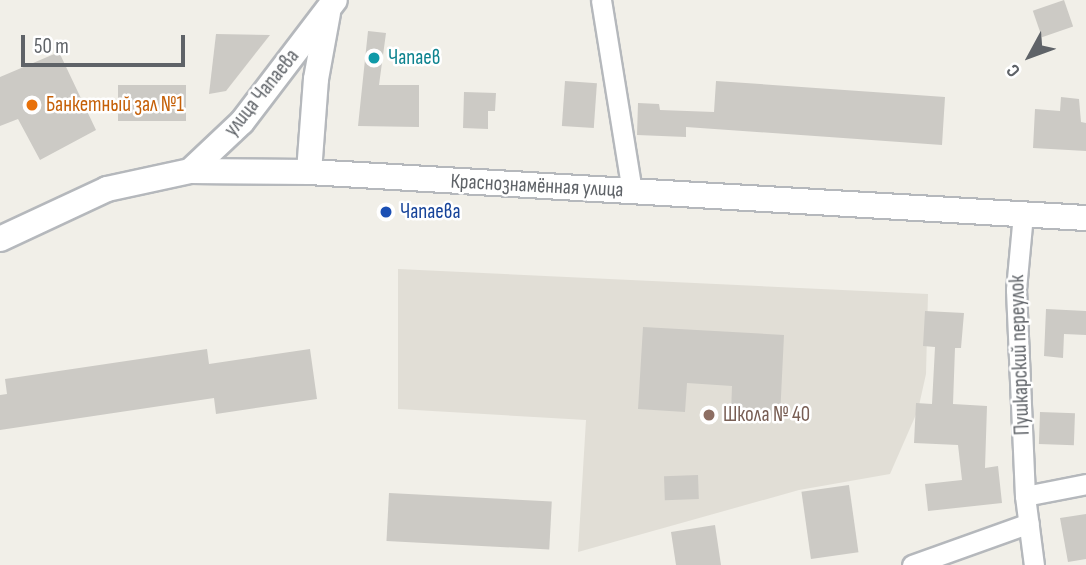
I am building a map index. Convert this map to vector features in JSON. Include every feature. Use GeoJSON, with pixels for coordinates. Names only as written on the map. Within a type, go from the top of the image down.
{"type":"FeatureCollection","features":[{"type":"Feature","properties":{"kind":"street"},"geometry":{"type":"LineString","coordinates":[[601,0],[632,191]]}},
{"type":"Feature","properties":{"kind":"street","name":"улица Чапаева"},"geometry":{"type":"LineString","coordinates":[[190,171],[242,122],[332,5]]}},
{"type":"Feature","properties":{"kind":"street","name":"улица Чапаева"},"geometry":{"type":"LineString","coordinates":[[309,172],[316,79],[332,5]]}},
{"type":"Feature","properties":{"kind":"street","name":"Краснознамённая улица"},"geometry":{"type":"LineString","coordinates":[[0,239],[107,189],[190,171],[309,172],[1086,218]]}},
{"type":"Feature","properties":{"kind":"street","name":"Пушкарский переулок"},"geometry":{"type":"LineString","coordinates":[[1023,214],[1016,290],[1025,496],[1034,565]]}},
{"type":"Feature","properties":{"kind":"street"},"geometry":{"type":"LineString","coordinates":[[1025,496],[1086,484]]}},
{"type":"Feature","properties":{"kind":"street"},"geometry":{"type":"LineString","coordinates":[[912,565],[1029,523]]}},
{"type":"Feature","properties":{"kind":"shaded area","name":"Школа № 40"},"geometry":{"type":"Polygon","coordinates":[[[398,269],[928,294],[926,374],[918,410],[890,474],[799,490],[578,552],[586,420],[398,409],[398,269]]]}},
{"type":"Feature","properties":{"kind":"building"},"geometry":{"type":"Polygon","coordinates":[[[1064,0],[1073,26],[1042,37],[1033,11],[1064,0]]]}},
{"type":"Feature","properties":{"kind":"building"},"geometry":{"type":"Polygon","coordinates":[[[368,31],[386,33],[379,85],[419,85],[419,127],[358,126],[368,31]]]}},
{"type":"Feature","properties":{"kind":"building"},"geometry":{"type":"Polygon","coordinates":[[[216,34],[270,35],[226,91],[209,94],[216,34]]]}},
{"type":"Feature","properties":{"kind":"building"},"geometry":{"type":"Polygon","coordinates":[[[59,52],[96,130],[40,160],[18,119],[0,126],[0,77],[59,52]]]}},
{"type":"Feature","properties":{"kind":"building"},"geometry":{"type":"Polygon","coordinates":[[[565,81],[597,83],[594,128],[562,126],[565,81]]]}},
{"type":"Feature","properties":{"kind":"building"},"geometry":{"type":"Polygon","coordinates":[[[716,81],[945,97],[942,145],[686,127],[686,137],[637,135],[638,103],[659,104],[660,110],[714,112],[716,81]]]}},
{"type":"Feature","properties":{"kind":"building"},"geometry":{"type":"Polygon","coordinates":[[[118,85],[186,85],[186,121],[118,121],[118,85]]]}},
{"type":"Feature","properties":{"kind":"building"},"geometry":{"type":"Polygon","coordinates":[[[464,92],[496,93],[495,111],[488,111],[488,129],[463,128],[464,92]]]}},
{"type":"Feature","properties":{"kind":"building"},"geometry":{"type":"Polygon","coordinates":[[[1061,97],[1079,99],[1081,122],[1086,123],[1086,151],[1033,148],[1035,109],[1060,111],[1061,97]]]}},
{"type":"Feature","properties":{"kind":"building"},"geometry":{"type":"Polygon","coordinates":[[[1046,309],[1086,311],[1086,335],[1064,334],[1063,358],[1044,356],[1046,309]]]}},
{"type":"Feature","properties":{"kind":"building"},"geometry":{"type":"Polygon","coordinates":[[[925,311],[964,313],[961,348],[955,348],[953,404],[987,406],[985,468],[998,466],[1002,503],[928,511],[925,484],[962,480],[958,445],[914,443],[916,403],[932,404],[935,347],[923,346],[925,311]]]}},
{"type":"Feature","properties":{"kind":"building"},"geometry":{"type":"Polygon","coordinates":[[[643,327],[784,335],[780,417],[731,414],[732,386],[687,383],[685,412],[638,409],[643,327]]]}},
{"type":"Feature","properties":{"kind":"building"},"geometry":{"type":"Polygon","coordinates":[[[207,349],[209,364],[310,349],[317,399],[216,414],[214,398],[0,430],[0,395],[7,394],[5,379],[207,349]]]}},
{"type":"Feature","properties":{"kind":"building"},"geometry":{"type":"Polygon","coordinates":[[[1040,412],[1075,413],[1074,445],[1039,444],[1040,412]]]}},
{"type":"Feature","properties":{"kind":"building"},"geometry":{"type":"Polygon","coordinates":[[[698,475],[699,499],[665,500],[664,476],[698,475]]]}},
{"type":"Feature","properties":{"kind":"building"},"geometry":{"type":"Polygon","coordinates":[[[849,485],[858,552],[811,559],[801,492],[849,485]]]}},
{"type":"Feature","properties":{"kind":"building"},"geometry":{"type":"Polygon","coordinates":[[[389,493],[552,502],[549,549],[386,541],[389,493]]]}},
{"type":"Feature","properties":{"kind":"building"},"geometry":{"type":"Polygon","coordinates":[[[1086,514],[1086,559],[1068,562],[1060,518],[1086,514]]]}},
{"type":"Feature","properties":{"kind":"building"},"geometry":{"type":"Polygon","coordinates":[[[715,525],[721,565],[676,565],[671,532],[715,525]]]}},
{"type":"Feature","properties":{"kind":"place","name":"Чапаев"},"geometry":{"type":"Point","coordinates":[374,58]}},
{"type":"Feature","properties":{"kind":"place","name":"Банкетный зал №1"},"geometry":{"type":"Point","coordinates":[32,105]}},
{"type":"Feature","properties":{"kind":"place","name":"Чапаева"},"geometry":{"type":"Point","coordinates":[386,212]}},
{"type":"Feature","properties":{"kind":"place","name":"Школа № 40"},"geometry":{"type":"Point","coordinates":[709,415]}}]}
